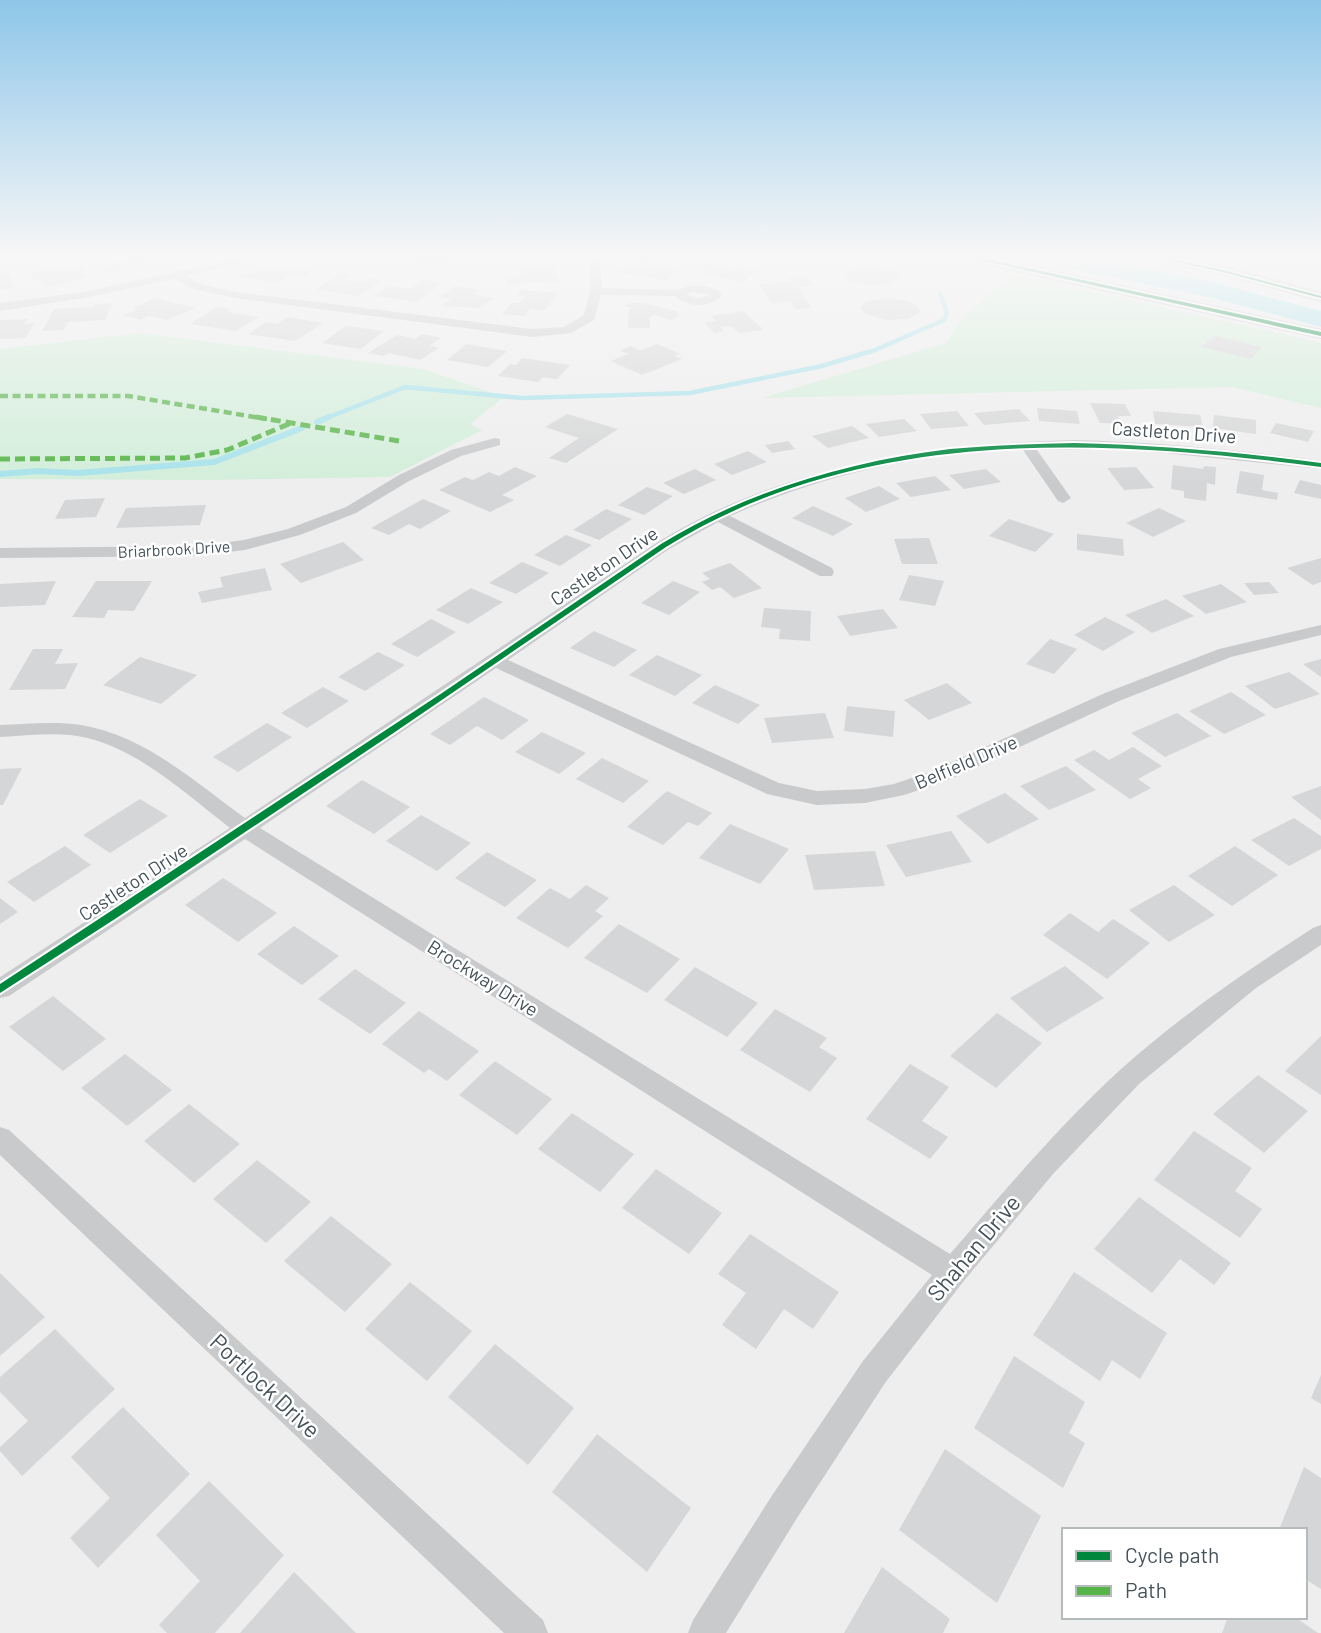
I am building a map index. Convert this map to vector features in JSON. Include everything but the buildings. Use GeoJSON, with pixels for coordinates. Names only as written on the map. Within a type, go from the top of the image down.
{"type":"FeatureCollection","features":[{"type":"Feature","properties":{"kind":"street","name":"Briarbrook Drive"},"geometry":{"type":"LineString","coordinates":[[0,554],[196,551],[245,545],[295,532],[351,510],[404,478],[446,458],[495,442]]}},
{"type":"Feature","properties":{"kind":"street","name":"Castleton Drive"},"geometry":{"type":"LineString","coordinates":[[0,989],[245,829],[683,534],[771,495],[828,475],[933,454],[1028,447],[1104,445],[1224,451],[1321,465]]}},
{"type":"Feature","properties":{"kind":"street"},"geometry":{"type":"LineString","coordinates":[[1028,447],[1063,498]]}},
{"type":"Feature","properties":{"kind":"street"},"geometry":{"type":"LineString","coordinates":[[720,517],[826,572]]}},
{"type":"Feature","properties":{"kind":"street","name":"Belfield Drive"},"geometry":{"type":"LineString","coordinates":[[495,661],[774,789],[817,798],[865,796],[939,776],[1112,697],[1225,653],[1321,630]]}},
{"type":"Feature","properties":{"kind":"street","name":"Brockway Drive"},"geometry":{"type":"LineString","coordinates":[[0,731],[55,729],[96,734],[139,753],[245,829],[953,1272]]}},
{"type":"Feature","properties":{"kind":"street","name":"Shahan Drive"},"geometry":{"type":"LineString","coordinates":[[706,1633],[785,1506],[874,1372],[953,1272],[1043,1166],[1130,1077],[1248,982],[1321,934]]}},
{"type":"Feature","properties":{"kind":"street","name":"Portlock Drive"},"geometry":{"type":"LineString","coordinates":[[0,1138],[530,1633]]}},
{"type":"Feature","properties":{"kind":"green space"},"geometry":{"type":"Polygon","coordinates":[[[953,332],[1273,332],[1321,343],[1321,408],[1232,387],[762,398],[945,343],[953,332]]]}},
{"type":"Feature","properties":{"kind":"green space"},"geometry":{"type":"Polygon","coordinates":[[[140,333],[423,369],[504,397],[470,424],[482,430],[390,477],[0,479],[0,349],[140,333]]]}},
{"type":"Feature","properties":{"kind":"waterway"},"geometry":{"type":"LineString","coordinates":[[328,417],[405,387],[522,398],[690,393],[822,366],[875,350],[916,332]]}},
{"type":"Feature","properties":{"kind":"waterway"},"geometry":{"type":"LineString","coordinates":[[317,422],[328,417]]}},
{"type":"Feature","properties":{"kind":"waterway"},"geometry":{"type":"LineString","coordinates":[[324,419],[328,417]]}},
{"type":"Feature","properties":{"kind":"waterway"},"geometry":{"type":"LineString","coordinates":[[0,474],[38,471],[78,473],[214,462],[302,428]]}},
{"type":"Feature","properties":{"kind":"marked path"},"geometry":{"type":"LineString","coordinates":[[0,396],[128,396],[399,441]]}},
{"type":"Feature","properties":{"kind":"marked path"},"geometry":{"type":"LineString","coordinates":[[0,459],[185,458],[227,450],[291,423]]}},
{"type":"Feature","properties":{"kind":"cycle path"},"geometry":{"type":"LineString","coordinates":[[1313,332],[1321,334]]}},
{"type":"Feature","properties":{"kind":"cycle path"},"geometry":{"type":"LineString","coordinates":[[0,989],[445,695],[663,545],[754,500],[828,475],[888,461],[950,451],[1012,446],[1136,446],[1321,465]]}}]}
